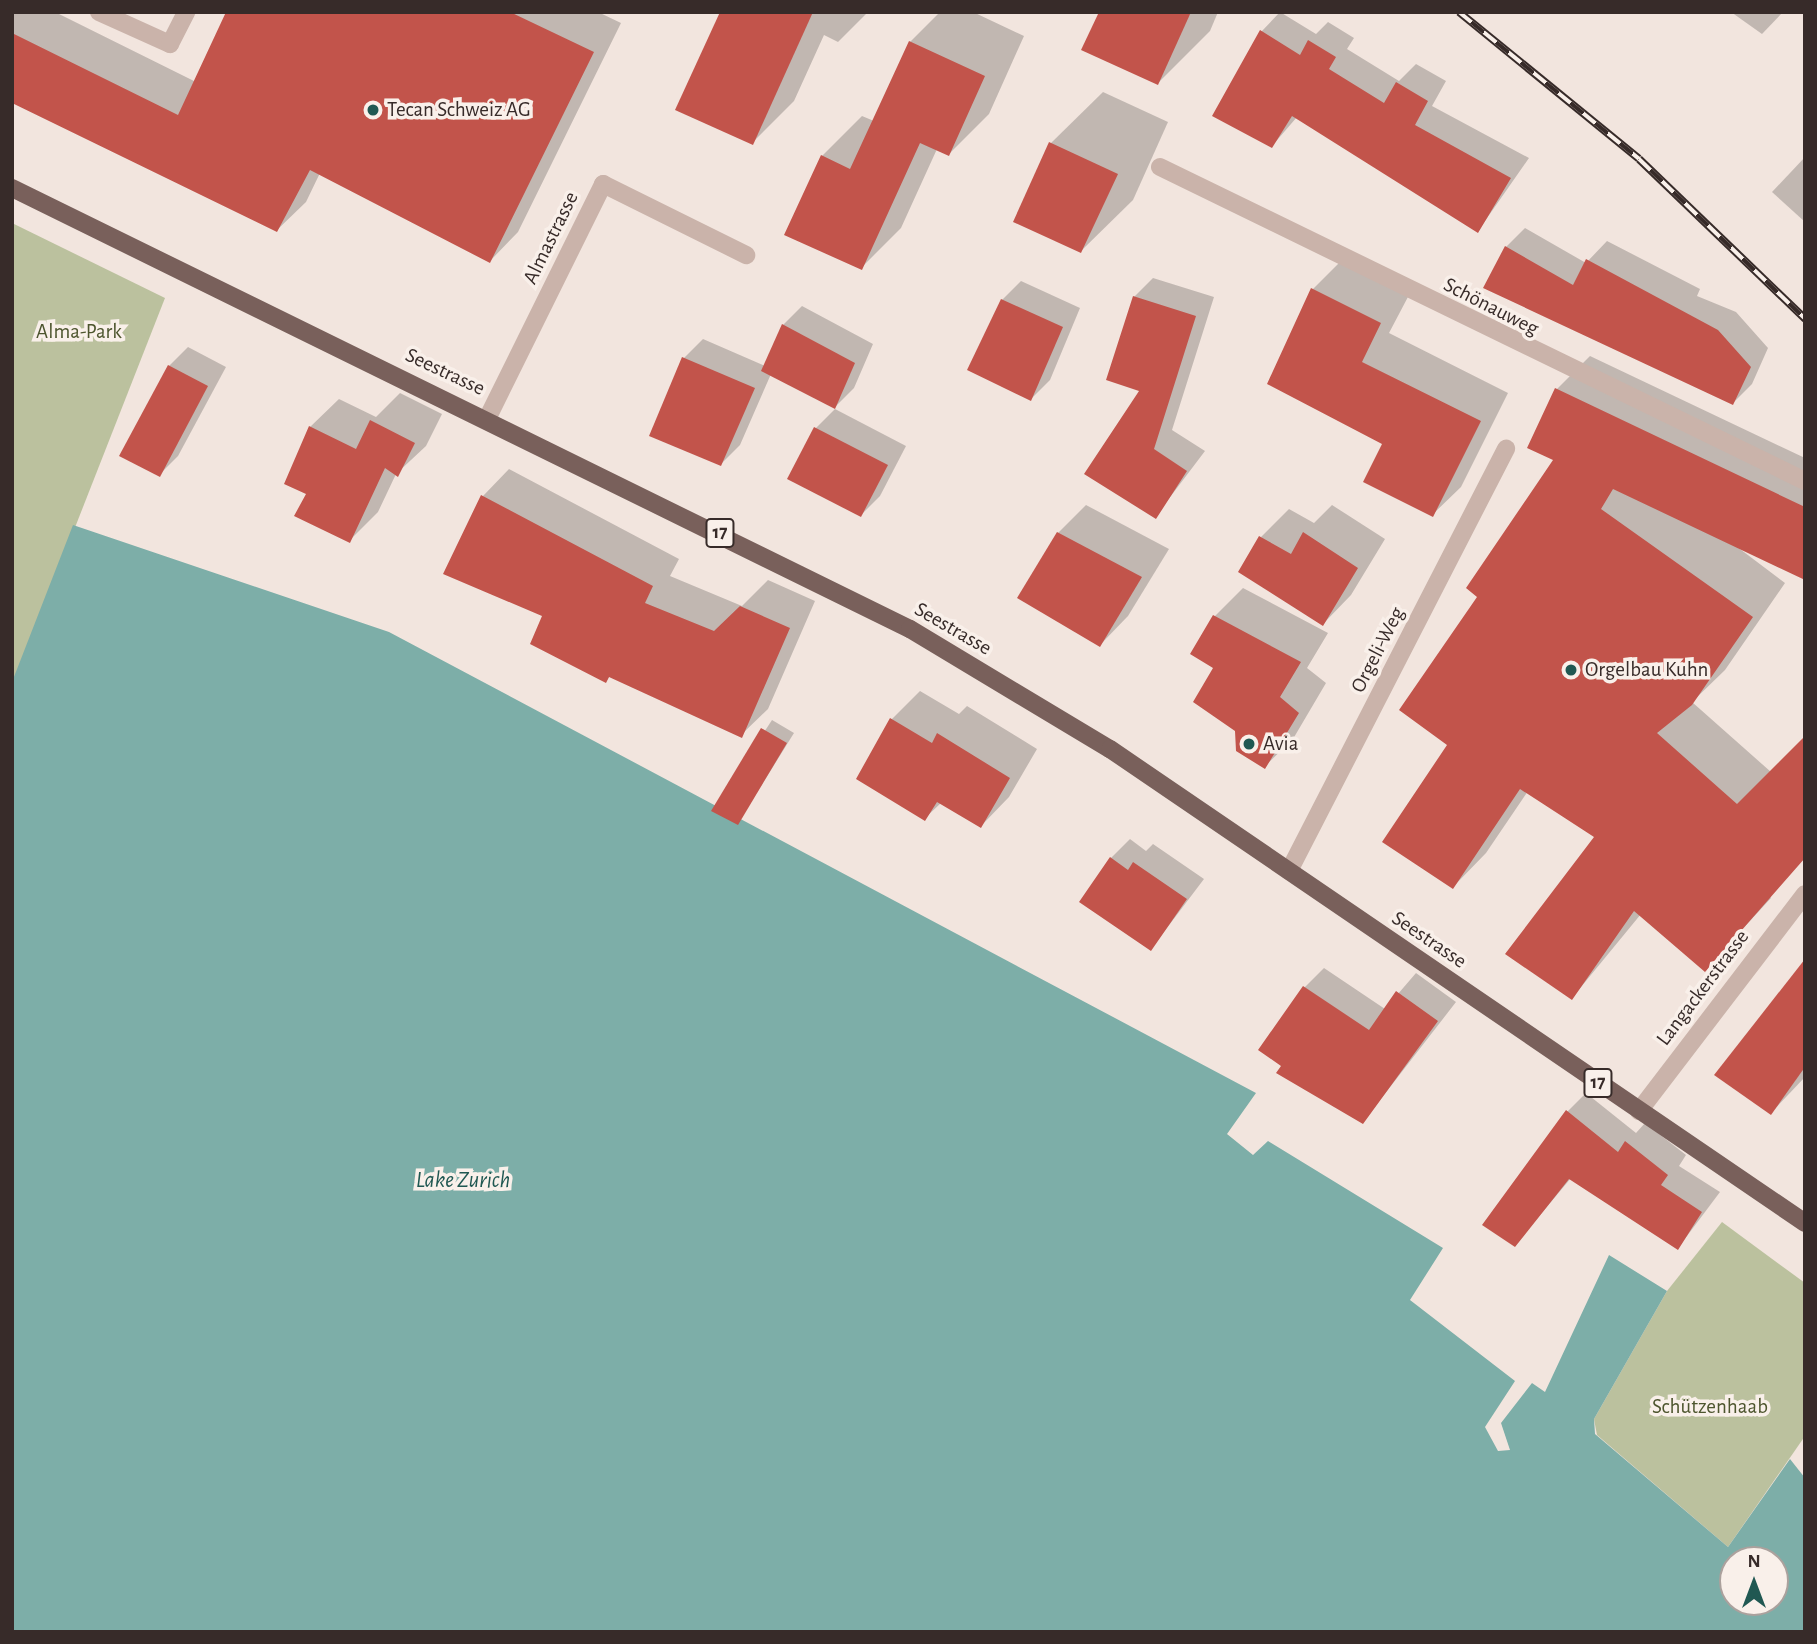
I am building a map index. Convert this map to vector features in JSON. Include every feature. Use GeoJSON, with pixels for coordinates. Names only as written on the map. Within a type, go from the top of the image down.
{"type":"FeatureCollection","features":[{"type":"Feature","properties":{"kind":"main road","name":"Seestrasse"},"geometry":{"type":"LineString","coordinates":[[12,188],[488,417],[910,629],[1110,749],[1805,1223]]}},
{"type":"Feature","properties":{"kind":"street"},"geometry":{"type":"LineString","coordinates":[[99,12],[170,44],[186,12]]}},
{"type":"Feature","properties":{"kind":"street","name":"Schönauweg"},"geometry":{"type":"LineString","coordinates":[[1160,167],[1805,481]]}},
{"type":"Feature","properties":{"kind":"street","name":"Almastrasse"},"geometry":{"type":"LineString","coordinates":[[488,417],[603,184],[746,254]]}},
{"type":"Feature","properties":{"kind":"street","name":"Orgeli-Weg"},"geometry":{"type":"LineString","coordinates":[[1289,871],[1506,448]]}},
{"type":"Feature","properties":{"kind":"street","name":"Langackerstrasse"},"geometry":{"type":"LineString","coordinates":[[1639,1111],[1805,894]]}},
{"type":"Feature","properties":{"kind":"green space","name":"Alma-Park"},"geometry":{"type":"Polygon","coordinates":[[[12,223],[165,298],[14,683],[12,682],[12,223]]]}},
{"type":"Feature","properties":{"kind":"green space","name":"Schützenhaab"},"geometry":{"type":"Polygon","coordinates":[[[1722,1222],[1805,1283],[1805,1436],[1729,1546],[1597,1435],[1594,1419],[1667,1291],[1722,1222]]]}},
{"type":"Feature","properties":{"kind":"water","name":"Lake Zurich"},"geometry":{"type":"Polygon","coordinates":[[[73,525],[389,632],[1256,1093],[1227,1134],[1253,1155],[1268,1141],[1443,1248],[1410,1300],[1515,1381],[1485,1427],[1498,1451],[1510,1450],[1501,1423],[1532,1383],[1545,1392],[1609,1255],[1667,1291],[1594,1419],[1595,1434],[1727,1546],[1719,1546],[1719,1616],[1789,1616],[1789,1546],[1729,1546],[1790,1459],[1805,1478],[1805,1632],[12,1632],[12,682],[73,525]]]}},
{"type":"Feature","properties":{"kind":"building","name":"Tecan Schweiz AG"},"geometry":{"type":"Polygon","coordinates":[[[226,12],[510,12],[594,52],[490,263],[310,170],[277,232],[12,103],[12,33],[178,115],[226,12]]]}},
{"type":"Feature","properties":{"kind":"building"},"geometry":{"type":"Polygon","coordinates":[[[720,12],[813,12],[753,145],[675,110],[720,12]]]}},
{"type":"Feature","properties":{"kind":"building"},"geometry":{"type":"Polygon","coordinates":[[[1099,12],[1191,12],[1158,85],[1081,50],[1099,12]]]}},
{"type":"Feature","properties":{"kind":"building"},"geometry":{"type":"Polygon","coordinates":[[[1260,30],[1300,55],[1308,40],[1336,57],[1329,69],[1384,103],[1396,82],[1428,101],[1415,125],[1511,178],[1478,233],[1292,116],[1272,148],[1212,116],[1260,30]]]}},
{"type":"Feature","properties":{"kind":"building"},"geometry":{"type":"Polygon","coordinates":[[[909,41],[985,76],[949,156],[920,143],[862,270],[784,235],[821,155],[850,169],[909,41]]]}},
{"type":"Feature","properties":{"kind":"building"},"geometry":{"type":"Polygon","coordinates":[[[1049,142],[1118,174],[1081,253],[1013,222],[1049,142]]]}},
{"type":"Feature","properties":{"kind":"building"},"geometry":{"type":"Polygon","coordinates":[[[1505,246],[1573,285],[1586,259],[1718,330],[1751,367],[1733,405],[1483,288],[1505,246]]]}},
{"type":"Feature","properties":{"kind":"building"},"geometry":{"type":"Polygon","coordinates":[[[1311,288],[1381,323],[1362,362],[1481,421],[1433,517],[1363,482],[1382,444],[1267,384],[1311,288]]]}},
{"type":"Feature","properties":{"kind":"building"},"geometry":{"type":"Polygon","coordinates":[[[1133,296],[1196,316],[1154,449],[1187,471],[1156,519],[1084,474],[1139,391],[1106,380],[1133,296]]]}},
{"type":"Feature","properties":{"kind":"building"},"geometry":{"type":"Polygon","coordinates":[[[1001,299],[1063,327],[1031,401],[967,370],[1001,299]]]}},
{"type":"Feature","properties":{"kind":"building"},"geometry":{"type":"Polygon","coordinates":[[[782,324],[855,363],[835,409],[761,371],[782,324]]]}},
{"type":"Feature","properties":{"kind":"building"},"geometry":{"type":"Polygon","coordinates":[[[682,357],[755,388],[721,466],[649,436],[682,357]]]}},
{"type":"Feature","properties":{"kind":"building"},"geometry":{"type":"Polygon","coordinates":[[[168,365],[208,386],[160,477],[119,456],[168,365]]]}},
{"type":"Feature","properties":{"kind":"building"},"geometry":{"type":"Polygon","coordinates":[[[1555,388],[1805,507],[1805,580],[1613,489],[1601,509],[1753,617],[1692,705],[1657,733],[1737,804],[1805,736],[1805,858],[1705,972],[1634,911],[1572,1000],[1505,954],[1594,837],[1520,789],[1453,889],[1382,842],[1447,745],[1399,710],[1477,597],[1466,588],[1553,460],[1527,448],[1555,388]]]}},
{"type":"Feature","properties":{"kind":"building"},"geometry":{"type":"Polygon","coordinates":[[[370,420],[415,443],[398,477],[385,468],[350,543],[294,516],[306,494],[284,484],[309,426],[356,449],[370,420]]]}},
{"type":"Feature","properties":{"kind":"building"},"geometry":{"type":"Polygon","coordinates":[[[814,427],[888,465],[861,517],[787,479],[814,427]]]}},
{"type":"Feature","properties":{"kind":"building"},"geometry":{"type":"Polygon","coordinates":[[[481,495],[653,586],[645,603],[714,631],[740,606],[790,628],[742,738],[609,677],[606,683],[530,644],[542,616],[443,574],[481,495]]]}},
{"type":"Feature","properties":{"kind":"building"},"geometry":{"type":"Polygon","coordinates":[[[1057,532],[1142,577],[1100,647],[1017,598],[1057,532]]]}},
{"type":"Feature","properties":{"kind":"building"},"geometry":{"type":"Polygon","coordinates":[[[1303,532],[1358,568],[1323,626],[1238,572],[1259,536],[1291,554],[1303,532]]]}},
{"type":"Feature","properties":{"kind":"building"},"geometry":{"type":"Polygon","coordinates":[[[1213,615],[1301,662],[1280,697],[1299,713],[1265,769],[1236,751],[1235,731],[1193,702],[1213,668],[1190,654],[1213,615]]]}},
{"type":"Feature","properties":{"kind":"building"},"geometry":{"type":"Polygon","coordinates":[[[890,718],[932,743],[937,733],[1010,778],[981,828],[937,802],[925,821],[856,779],[890,718]]]}},
{"type":"Feature","properties":{"kind":"building"},"geometry":{"type":"Polygon","coordinates":[[[761,728],[787,743],[738,825],[711,811],[761,728]]]}},
{"type":"Feature","properties":{"kind":"building"},"geometry":{"type":"Polygon","coordinates":[[[1110,857],[1128,870],[1133,862],[1187,899],[1151,951],[1079,902],[1110,857]]]}},
{"type":"Feature","properties":{"kind":"building"},"geometry":{"type":"Polygon","coordinates":[[[1805,959],[1805,1067],[1771,1115],[1714,1075],[1805,959]]]}},
{"type":"Feature","properties":{"kind":"building"},"geometry":{"type":"Polygon","coordinates":[[[1303,986],[1369,1030],[1396,991],[1438,1021],[1363,1124],[1276,1073],[1281,1066],[1258,1050],[1303,986]]]}},
{"type":"Feature","properties":{"kind":"building"},"geometry":{"type":"Polygon","coordinates":[[[1566,1110],[1618,1152],[1625,1141],[1668,1175],[1661,1185],[1702,1212],[1678,1250],[1569,1179],[1515,1247],[1482,1225],[1566,1110]]]}},
{"type":"Feature","properties":{"kind":"railway"},"geometry":{"type":"LineString","coordinates":[[1459,12],[1639,159],[1805,319]]}},
{"type":"Feature","properties":{"kind":"place","name":"Tecan Schweiz AG"},"geometry":{"type":"Point","coordinates":[373,110]}},
{"type":"Feature","properties":{"kind":"place","name":"Orgelbau Kuhn"},"geometry":{"type":"Point","coordinates":[1571,670]}},
{"type":"Feature","properties":{"kind":"place","name":"Avia"},"geometry":{"type":"Point","coordinates":[1249,744]}}]}
